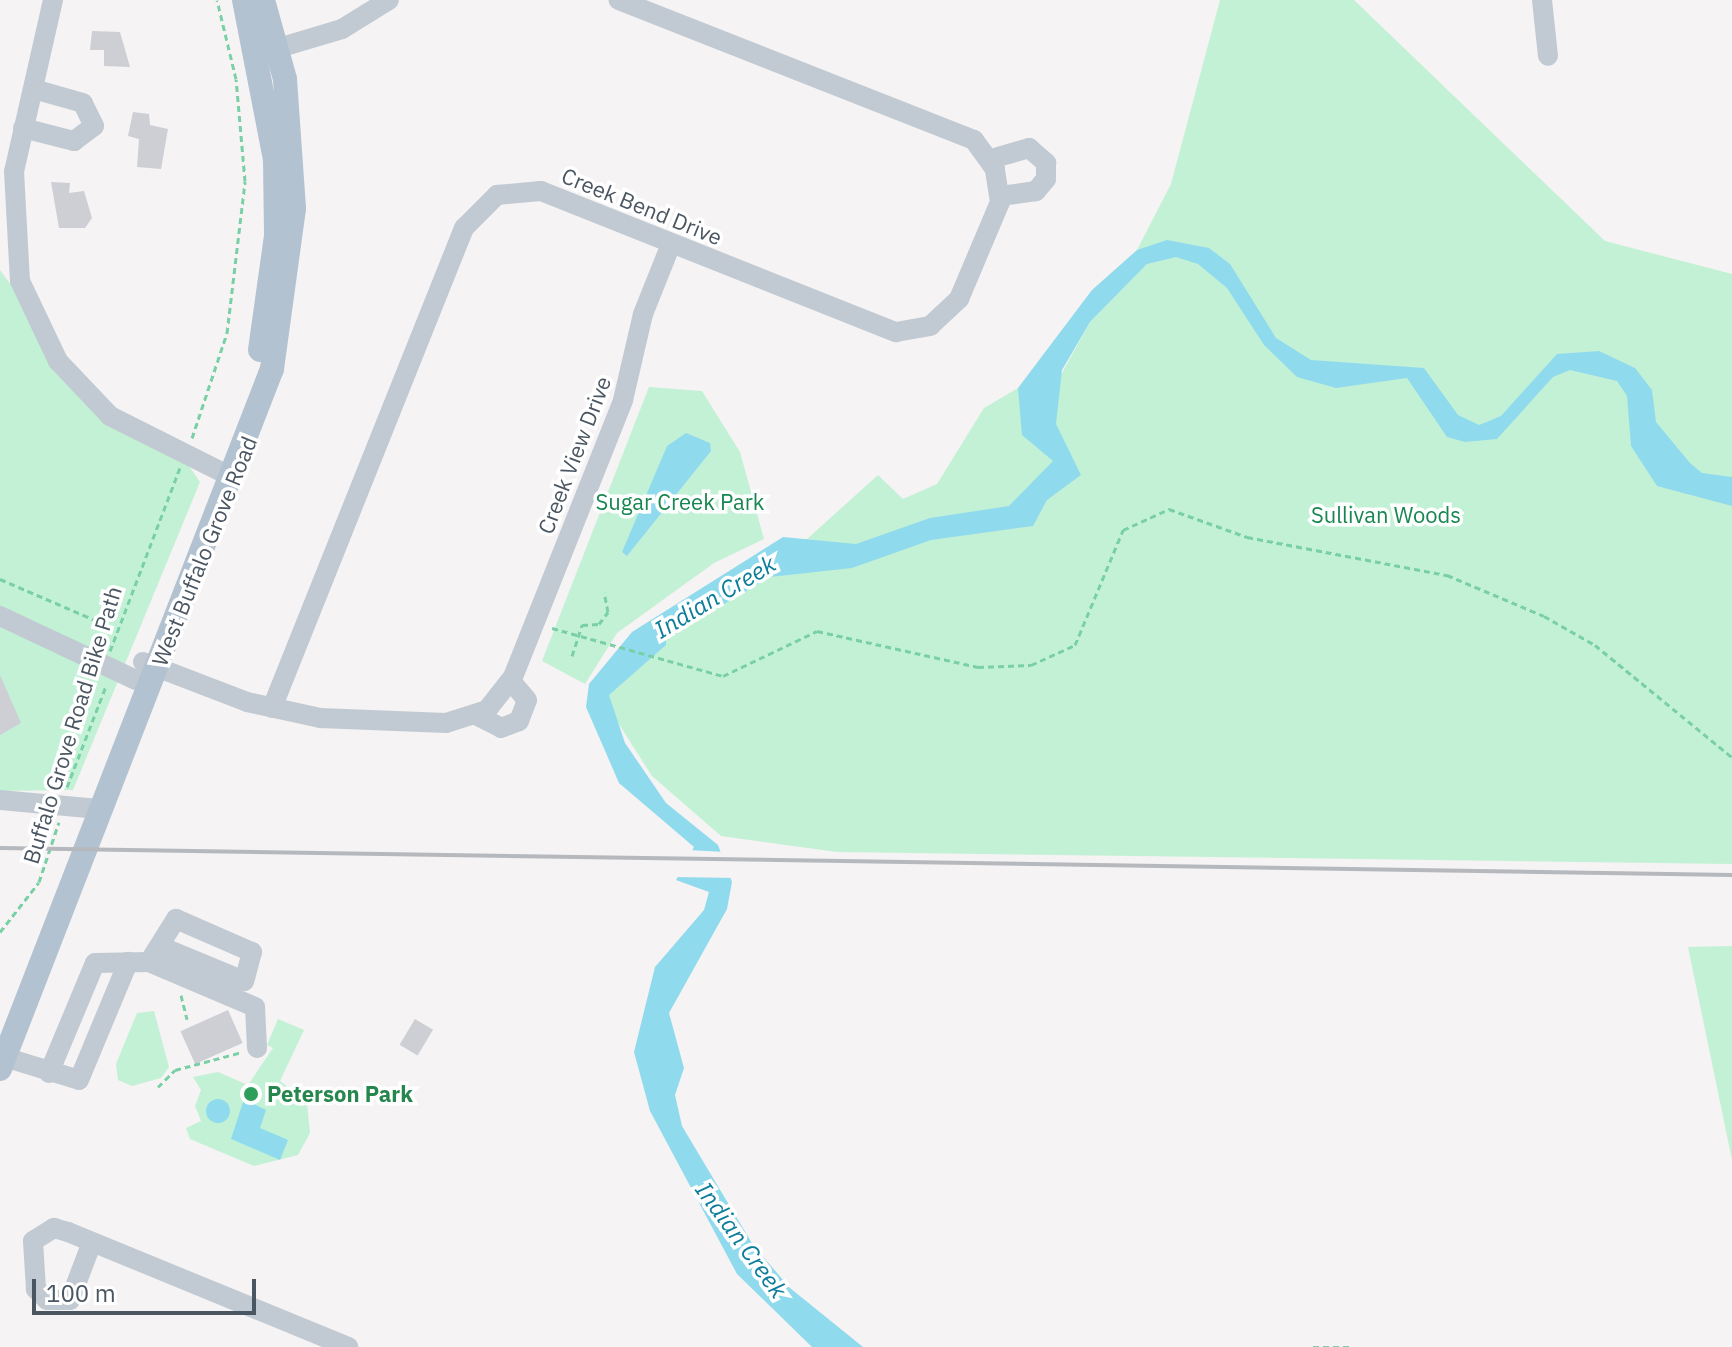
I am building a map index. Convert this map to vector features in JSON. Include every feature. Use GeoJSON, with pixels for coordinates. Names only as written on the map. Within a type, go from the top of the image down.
{"type":"FeatureCollection","features":[{"type":"Feature","properties":{"kind":"main road"},"geometry":{"type":"LineString","coordinates":[[244,0],[268,51]]}},
{"type":"Feature","properties":{"kind":"main road"},"geometry":{"type":"LineString","coordinates":[[263,0],[268,51],[292,140],[280,286]]}},
{"type":"Feature","properties":{"kind":"main road","name":"West Buffalo Grove Road"},"geometry":{"type":"LineString","coordinates":[[146,670],[244,409],[280,286]]}},
{"type":"Feature","properties":{"kind":"main road","name":"West Buffalo Grove Road"},"geometry":{"type":"LineString","coordinates":[[0,1023],[82,807],[256,424],[280,286]]}},
{"type":"Feature","properties":{"kind":"main road","name":"West Buffalo Grove Road"},"geometry":{"type":"LineString","coordinates":[[2,1063],[82,807]]}},
{"type":"Feature","properties":{"kind":"street"},"geometry":{"type":"LineString","coordinates":[[53,0],[12,186],[7,260],[31,311],[71,378],[110,416],[220,471]]}},
{"type":"Feature","properties":{"kind":"street"},"geometry":{"type":"LineString","coordinates":[[268,51],[342,29],[389,0]]}},
{"type":"Feature","properties":{"kind":"street"},"geometry":{"type":"LineString","coordinates":[[619,0],[963,133],[991,159],[1000,196],[1036,191],[1046,163],[1029,148],[991,159]]}},
{"type":"Feature","properties":{"kind":"street"},"geometry":{"type":"LineString","coordinates":[[1542,0],[1548,56]]}},
{"type":"Feature","properties":{"kind":"street"},"geometry":{"type":"LineString","coordinates":[[23,128],[74,141],[94,126],[86,105],[34,89]]}},
{"type":"Feature","properties":{"kind":"street","name":"Creek Bend Drive"},"geometry":{"type":"LineString","coordinates":[[272,708],[476,209],[497,195],[541,191],[869,325],[914,330],[945,317],[959,299],[1000,196]]}},
{"type":"Feature","properties":{"kind":"street","name":"Creek View Drive"},"geometry":{"type":"LineString","coordinates":[[476,715],[511,681],[623,400],[643,314],[671,244]]}},
{"type":"Feature","properties":{"kind":"street"},"geometry":{"type":"LineString","coordinates":[[0,616],[108,666],[146,670],[272,708],[351,720],[446,723],[476,715],[501,728],[521,719],[527,700],[511,681]]}},
{"type":"Feature","properties":{"kind":"street"},"geometry":{"type":"LineString","coordinates":[[0,800],[82,807]]}},
{"type":"Feature","properties":{"kind":"street"},"geometry":{"type":"LineString","coordinates":[[155,954],[179,920],[250,950],[244,981],[255,1007],[257,1048]]}},
{"type":"Feature","properties":{"kind":"street"},"geometry":{"type":"LineString","coordinates":[[49,1073],[91,967],[128,962],[155,954],[244,981]]}},
{"type":"Feature","properties":{"kind":"street"},"geometry":{"type":"LineString","coordinates":[[155,954],[182,975],[255,1007]]}},
{"type":"Feature","properties":{"kind":"street"},"geometry":{"type":"LineString","coordinates":[[2,1063],[79,1080],[128,962]]}},
{"type":"Feature","properties":{"kind":"street"},"geometry":{"type":"LineString","coordinates":[[92,1242],[341,1346]]}},
{"type":"Feature","properties":{"kind":"path"},"geometry":{"type":"LineString","coordinates":[[193,437],[227,333],[245,181],[236,79],[217,0]]}},
{"type":"Feature","properties":{"kind":"path","name":"Buffalo Grove Road Bike Path"},"geometry":{"type":"LineString","coordinates":[[0,932],[39,882],[82,807],[115,628],[178,473]]}},
{"type":"Feature","properties":{"kind":"path"},"geometry":{"type":"LineString","coordinates":[[554,629],[702,674],[723,676],[817,631],[978,667],[1031,665],[1075,645],[1123,530],[1169,509],[1247,537],[1447,575],[1544,616],[1625,668],[1732,757]]}},
{"type":"Feature","properties":{"kind":"path"},"geometry":{"type":"LineString","coordinates":[[0,579],[115,628]]}},
{"type":"Feature","properties":{"kind":"path"},"geometry":{"type":"LineString","coordinates":[[572,656],[582,625],[606,617],[604,592]]}},
{"type":"Feature","properties":{"kind":"path"},"geometry":{"type":"LineString","coordinates":[[182,975],[187,1019]]}},
{"type":"Feature","properties":{"kind":"path"},"geometry":{"type":"LineString","coordinates":[[158,1087],[162,1079],[175,1070],[257,1048]]}},
{"type":"Feature","properties":{"kind":"path"},"geometry":{"type":"LineString","coordinates":[[1313,1347],[1350,1347]]}},
{"type":"Feature","properties":{"kind":"green space","name":"Sullivan Woods"},"geometry":{"type":"Polygon","coordinates":[[[1220,0],[1354,0],[1605,241],[1732,274],[1732,864],[837,852],[721,836],[652,776],[599,693],[609,666],[776,567],[878,475],[903,499],[937,484],[984,408],[1018,388],[1047,400],[1090,322],[1147,264],[1137,250],[1171,184],[1220,0]]]}},
{"type":"Feature","properties":{"kind":"green space"},"geometry":{"type":"Polygon","coordinates":[[[0,270],[114,428],[189,466],[200,482],[73,790],[0,791],[0,270]]]}},
{"type":"Feature","properties":{"kind":"green space","name":"Sugar Creek Park"},"geometry":{"type":"Polygon","coordinates":[[[649,387],[702,391],[740,452],[764,539],[714,563],[617,633],[585,684],[542,661],[649,387]]]}},
{"type":"Feature","properties":{"kind":"green space"},"geometry":{"type":"Polygon","coordinates":[[[1732,946],[1732,1160],[1688,947],[1732,946]]]}},
{"type":"Feature","properties":{"kind":"green space"},"geometry":{"type":"Polygon","coordinates":[[[154,1011],[169,1067],[161,1078],[132,1086],[118,1080],[116,1064],[137,1013],[154,1011]]]}},
{"type":"Feature","properties":{"kind":"green space","name":"Peterson Park"},"geometry":{"type":"Polygon","coordinates":[[[278,1019],[304,1030],[280,1081],[307,1102],[310,1133],[298,1155],[254,1166],[190,1139],[186,1128],[201,1121],[195,1106],[201,1090],[193,1077],[218,1072],[248,1085],[273,1048],[267,1045],[278,1019]]]}},
{"type":"Feature","properties":{"kind":"water","name":"Indian Creek"},"geometry":{"type":"Polygon","coordinates":[[[1167,240],[1209,248],[1230,264],[1276,338],[1311,360],[1424,368],[1458,415],[1479,425],[1501,416],[1557,354],[1599,351],[1635,368],[1652,390],[1656,422],[1690,463],[1702,473],[1732,477],[1732,506],[1657,486],[1631,446],[1627,396],[1617,381],[1570,370],[1553,377],[1497,439],[1465,442],[1447,437],[1407,378],[1336,388],[1297,377],[1264,345],[1227,288],[1198,264],[1176,257],[1147,264],[1090,322],[1062,370],[1056,424],[1081,475],[1047,500],[1033,526],[931,540],[852,568],[770,577],[666,638],[666,645],[609,695],[625,743],[666,803],[718,845],[732,882],[727,909],[669,1013],[684,1068],[675,1095],[682,1126],[753,1245],[790,1288],[863,1347],[812,1347],[737,1274],[650,1111],[634,1052],[655,967],[704,910],[709,892],[676,880],[694,847],[619,783],[586,707],[589,684],[632,632],[783,537],[856,544],[930,518],[1009,506],[1053,461],[1022,435],[1018,388],[1092,290],[1137,250],[1167,240]]]}},
{"type":"Feature","properties":{"kind":"water"},"geometry":{"type":"Polygon","coordinates":[[[686,433],[710,443],[711,451],[627,556],[622,552],[667,446],[686,433]]]}},
{"type":"Feature","properties":{"kind":"water"},"geometry":{"type":"Polygon","coordinates":[[[218,1099],[229,1106],[230,1111],[223,1122],[218,1123],[207,1116],[206,1111],[213,1100],[218,1099]]]}},
{"type":"Feature","properties":{"kind":"water"},"geometry":{"type":"Polygon","coordinates":[[[244,1099],[266,1110],[260,1128],[288,1140],[280,1160],[231,1139],[244,1099]]]}},
{"type":"Feature","properties":{"kind":"pier"},"geometry":{"type":"Polygon","coordinates":[[[688,850],[725,852],[735,878],[674,877],[688,850]]]}},
{"type":"Feature","properties":{"kind":"building"},"geometry":{"type":"Polygon","coordinates":[[[92,31],[120,32],[130,67],[104,66],[104,50],[90,50],[92,31]]]}},
{"type":"Feature","properties":{"kind":"building"},"geometry":{"type":"Polygon","coordinates":[[[133,112],[149,114],[150,125],[168,129],[161,169],[137,167],[139,139],[128,136],[133,112]]]}},
{"type":"Feature","properties":{"kind":"building"},"geometry":{"type":"Polygon","coordinates":[[[51,182],[70,183],[69,193],[84,191],[92,218],[85,228],[59,228],[51,182]]]}},
{"type":"Feature","properties":{"kind":"building"},"geometry":{"type":"Polygon","coordinates":[[[0,675],[21,723],[0,735],[0,675]]]}},
{"type":"Feature","properties":{"kind":"building"},"geometry":{"type":"Polygon","coordinates":[[[228,1010],[243,1043],[195,1064],[180,1031],[228,1010]]]}},
{"type":"Feature","properties":{"kind":"building"},"geometry":{"type":"Polygon","coordinates":[[[415,1019],[433,1030],[418,1056],[400,1045],[415,1019]]]}},
{"type":"Feature","properties":{"kind":"railway"},"geometry":{"type":"LineString","coordinates":[[0,848],[1732,875]]}},
{"type":"Feature","properties":{"kind":"place","name":"Peterson Park"},"geometry":{"type":"Point","coordinates":[251,1094]}}]}
